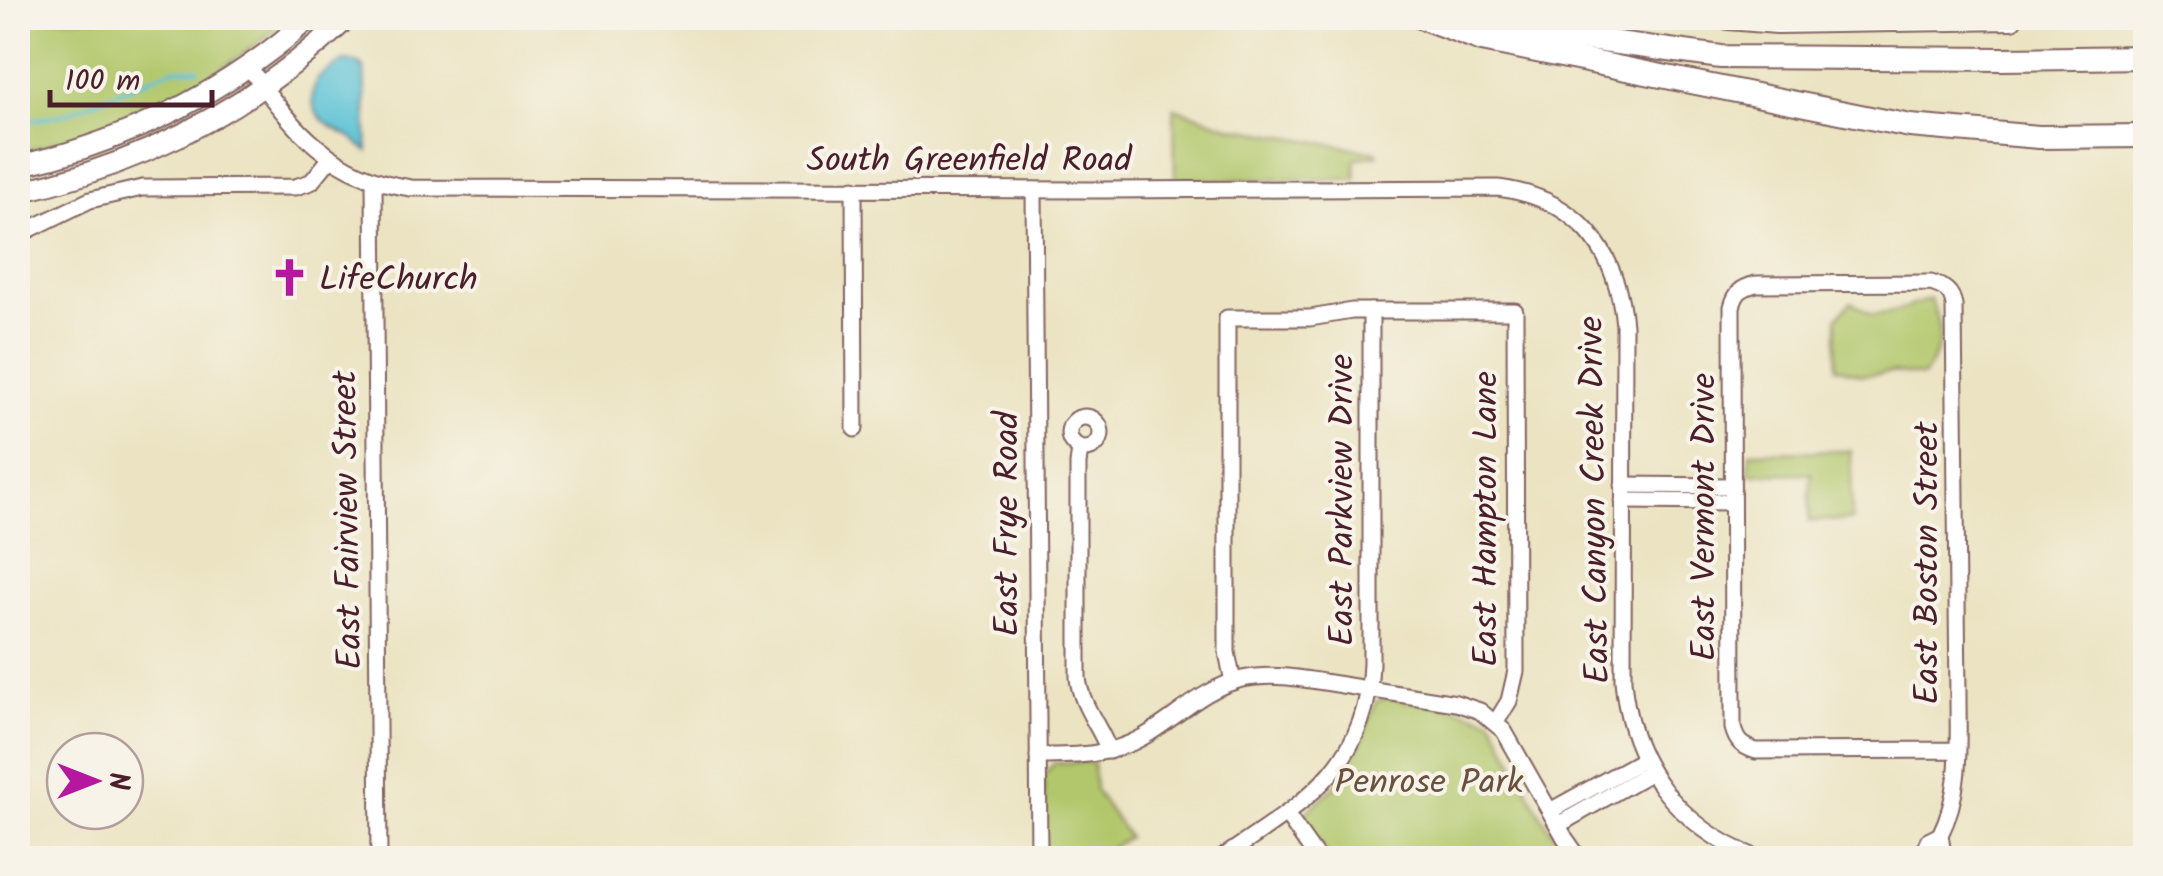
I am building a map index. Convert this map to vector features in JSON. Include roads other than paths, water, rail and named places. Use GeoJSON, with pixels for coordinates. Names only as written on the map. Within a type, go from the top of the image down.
{"type":"FeatureCollection","features":[{"type":"Feature","properties":{"kind":"highway"},"geometry":{"type":"LineString","coordinates":[[1426,18],[1722,56],[2146,56]]}},
{"type":"Feature","properties":{"kind":"highway"},"geometry":{"type":"LineString","coordinates":[[1426,18],[1482,40],[1910,126],[2039,137],[2146,136]]}},
{"type":"Feature","properties":{"kind":"highway"},"geometry":{"type":"LineString","coordinates":[[1729,18],[1776,22],[2011,18]]}},
{"type":"Feature","properties":{"kind":"main road"},"geometry":{"type":"LineString","coordinates":[[18,166],[79,150],[150,123],[249,67],[310,18]]}},
{"type":"Feature","properties":{"kind":"main road"},"geometry":{"type":"LineString","coordinates":[[18,192],[140,154],[226,112],[263,88],[348,18]]}},
{"type":"Feature","properties":{"kind":"street","name":"South Greenfield Road"},"geometry":{"type":"LineString","coordinates":[[249,67],[263,88],[330,158],[374,181],[396,186],[1498,188],[1548,202],[1598,241]]}},
{"type":"Feature","properties":{"kind":"street"},"geometry":{"type":"LineString","coordinates":[[18,235],[90,200],[142,188],[295,187],[311,182],[330,158]]}},
{"type":"Feature","properties":{"kind":"street","name":"East Fairview Street"},"geometry":{"type":"LineString","coordinates":[[374,181],[379,858]]}},
{"type":"Feature","properties":{"kind":"street"},"geometry":{"type":"LineString","coordinates":[[854,188],[855,429]]}},
{"type":"Feature","properties":{"kind":"street","name":"East Frye Road"},"geometry":{"type":"LineString","coordinates":[[1034,190],[1039,858]]}},
{"type":"Feature","properties":{"kind":"street","name":"East Canyon Creek Drive"},"geometry":{"type":"LineString","coordinates":[[1598,241],[1614,275],[1624,325],[1624,701],[1629,722],[1663,790],[1694,823],[1725,844],[1757,858]]}},
{"type":"Feature","properties":{"kind":"street","name":"East Boston Street"},"geometry":{"type":"LineString","coordinates":[[1742,288],[1756,284],[1931,283],[1947,290],[1954,306],[1958,750],[1956,791],[1940,835],[1942,848],[1938,858]]}},
{"type":"Feature","properties":{"kind":"street","name":"East Vermont Drive"},"geometry":{"type":"LineString","coordinates":[[1742,288],[1732,307],[1736,739],[1741,746],[1756,751],[1958,750]]}},
{"type":"Feature","properties":{"kind":"street","name":"East Hampton Lane"},"geometry":{"type":"LineString","coordinates":[[1371,311],[1515,310],[1515,677],[1509,701],[1496,722]]}},
{"type":"Feature","properties":{"kind":"street"},"geometry":{"type":"LineString","coordinates":[[1234,682],[1227,652],[1227,318],[1310,318],[1371,311]]}},
{"type":"Feature","properties":{"kind":"street","name":"East Parkview Drive"},"geometry":{"type":"LineString","coordinates":[[1222,858],[1286,814],[1338,767],[1358,730],[1370,690],[1371,311]]}},
{"type":"Feature","properties":{"kind":"street"},"geometry":{"type":"LineString","coordinates":[[1080,449],[1078,678],[1081,697],[1109,751]]}},
{"type":"Feature","properties":{"kind":"street"},"geometry":{"type":"LineString","coordinates":[[1623,493],[1732,494]]}},
{"type":"Feature","properties":{"kind":"street"},"geometry":{"type":"LineString","coordinates":[[1038,756],[1084,756],[1109,751],[1144,737],[1208,694],[1252,678],[1280,676],[1462,704],[1496,722],[1508,736],[1579,858]]}},
{"type":"Feature","properties":{"kind":"street"},"geometry":{"type":"LineString","coordinates":[[1554,818],[1648,766]]}},
{"type":"Feature","properties":{"kind":"street"},"geometry":{"type":"LineString","coordinates":[[1286,814],[1317,858]]}},
{"type":"Feature","properties":{"kind":"street","name":"East Boston Street"},"geometry":{"type":"LineString","coordinates":[[1921,858],[1928,841],[1940,835]]}},
{"type":"Feature","properties":{"kind":"water"},"geometry":{"type":"Polygon","coordinates":[[[344,61],[356,62],[364,68],[368,151],[324,122],[313,104],[317,80],[344,61]]]}},
{"type":"Feature","properties":{"kind":"waterway"},"geometry":{"type":"LineString","coordinates":[[18,123],[65,114],[173,69],[198,69]]}},
{"type":"Feature","properties":{"kind":"place","name":"LifeChurch"},"geometry":{"type":"Point","coordinates":[289,278]}},
{"type":"Feature","properties":{"kind":"park label","name":"Penrose Park"},"geometry":{"type":"Point","coordinates":[1429,781]}}]}
